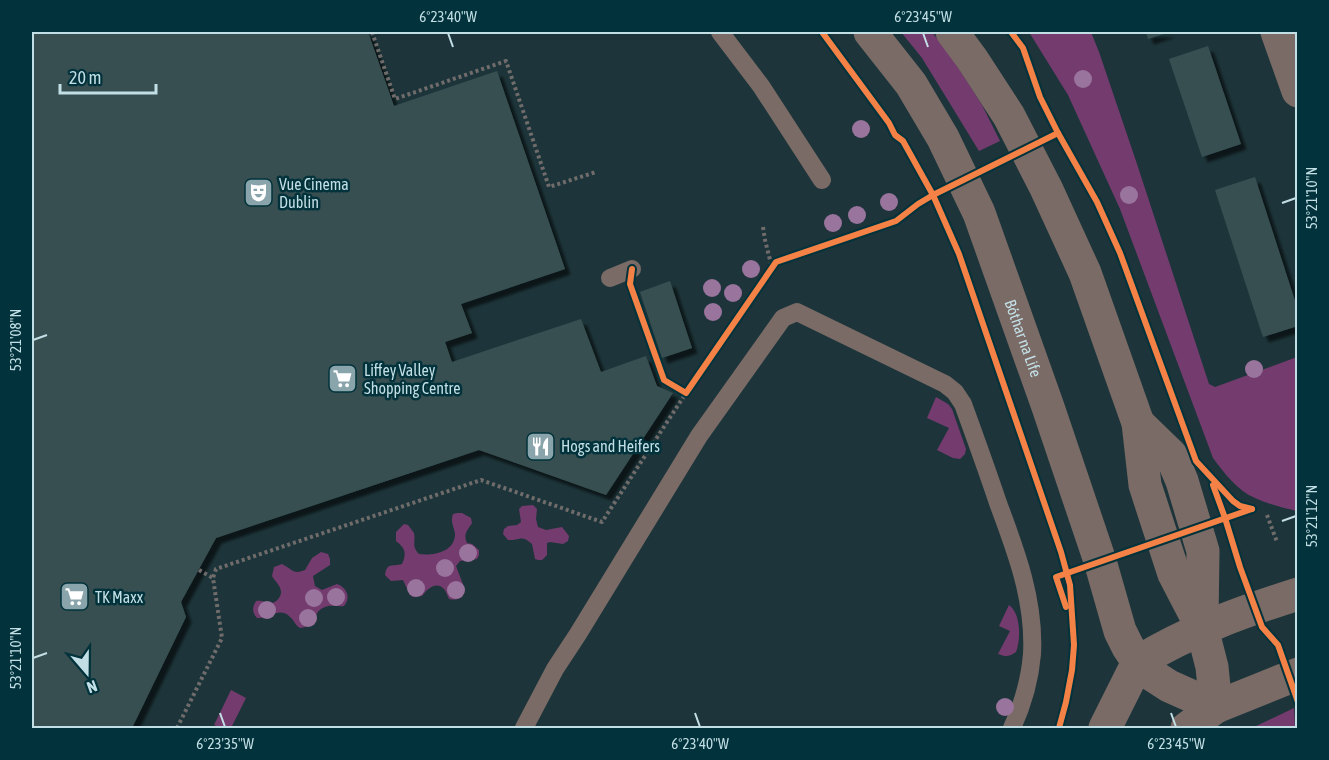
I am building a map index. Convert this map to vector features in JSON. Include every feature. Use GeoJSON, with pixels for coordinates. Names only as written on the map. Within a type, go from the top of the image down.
{"type":"FeatureCollection","features":[{"type":"Feature","properties":{"kind":"street","name":"Bóthar na Life"},"geometry":{"type":"LineString","coordinates":[[870,32],[911,84],[944,138],[979,213],[1052,418],[1100,561],[1120,631],[1128,647],[1138,663],[1152,675],[1216,707]]}},
{"type":"Feature","properties":{"kind":"street"},"geometry":{"type":"LineString","coordinates":[[952,32],[1009,116],[1068,233],[1085,273],[1138,423],[1145,485],[1174,574],[1202,628],[1212,667],[1216,707]]}},
{"type":"Feature","properties":{"kind":"street"},"geometry":{"type":"LineString","coordinates":[[1277,32],[1298,91]]}},
{"type":"Feature","properties":{"kind":"street"},"geometry":{"type":"LineString","coordinates":[[1105,729],[1138,663],[1162,647],[1202,628],[1298,594]]}},
{"type":"Feature","properties":{"kind":"street"},"geometry":{"type":"LineString","coordinates":[[1187,729],[1216,707],[1298,674]]}},
{"type":"Feature","properties":{"kind":"lane"},"geometry":{"type":"LineString","coordinates":[[720,32],[761,86],[822,180]]}},
{"type":"Feature","properties":{"kind":"lane"},"geometry":{"type":"LineString","coordinates":[[610,278],[632,269]]}},
{"type":"Feature","properties":{"kind":"lane"},"geometry":{"type":"LineString","coordinates":[[524,729],[555,669],[699,436],[783,318],[797,312],[945,384],[955,392],[963,404],[1017,555],[1028,597],[1032,654],[1027,684],[1012,729]]}},
{"type":"Feature","properties":{"kind":"path"},"geometry":{"type":"LineString","coordinates":[[372,32],[396,99],[506,61],[549,188],[596,172]]}},
{"type":"Feature","properties":{"kind":"path"},"geometry":{"type":"LineString","coordinates":[[763,227],[774,265],[765,277]]}},
{"type":"Feature","properties":{"kind":"path"},"geometry":{"type":"LineString","coordinates":[[177,729],[222,638],[213,578],[216,569],[481,480],[602,522],[692,384]]}},
{"type":"Feature","properties":{"kind":"path"},"geometry":{"type":"LineString","coordinates":[[678,389],[686,393]]}},
{"type":"Feature","properties":{"kind":"path"},"geometry":{"type":"LineString","coordinates":[[1267,515],[1277,542]]}},
{"type":"Feature","properties":{"kind":"path"},"geometry":{"type":"LineString","coordinates":[[198,570],[213,578]]}},
{"type":"Feature","properties":{"kind":"shaded area"},"geometry":{"type":"Polygon","coordinates":[[[901,32],[932,32],[982,105],[1000,141],[979,151],[922,58],[901,32]]]}},
{"type":"Feature","properties":{"kind":"shaded area"},"geometry":{"type":"Polygon","coordinates":[[[1029,32],[1091,32],[1209,384],[1215,387],[1297,357],[1297,511],[1249,495],[1232,481],[1213,458],[1120,209],[1068,95],[1029,32]]]}},
{"type":"Feature","properties":{"kind":"shaded area"},"geometry":{"type":"Polygon","coordinates":[[[936,397],[952,409],[966,449],[960,459],[937,450],[949,428],[927,418],[936,397]]]}},
{"type":"Feature","properties":{"kind":"shaded area"},"geometry":{"type":"Polygon","coordinates":[[[533,505],[537,509],[538,527],[546,530],[562,527],[569,536],[568,541],[563,544],[547,543],[547,555],[542,560],[535,559],[532,544],[528,541],[508,540],[503,534],[504,529],[508,526],[521,522],[519,509],[522,506],[533,505]]]}},
{"type":"Feature","properties":{"kind":"shaded area"},"geometry":{"type":"Polygon","coordinates":[[[457,513],[471,518],[472,523],[465,537],[467,543],[479,550],[477,559],[460,561],[456,566],[464,587],[462,597],[456,600],[449,599],[445,590],[438,585],[429,589],[422,596],[413,597],[403,580],[391,581],[385,575],[389,567],[402,564],[404,560],[405,554],[396,541],[396,532],[404,524],[408,525],[414,533],[414,546],[419,554],[442,552],[454,540],[452,517],[457,513]]]}},
{"type":"Feature","properties":{"kind":"shaded area"},"geometry":{"type":"Polygon","coordinates":[[[321,552],[328,554],[330,565],[313,576],[315,586],[322,590],[337,584],[340,586],[345,590],[347,596],[344,606],[330,606],[321,609],[310,625],[300,628],[290,617],[282,613],[257,618],[253,610],[256,601],[273,603],[281,595],[272,576],[274,567],[282,564],[293,571],[305,570],[312,558],[321,552]]]}},
{"type":"Feature","properties":{"kind":"shaded area"},"geometry":{"type":"Polygon","coordinates":[[[1009,605],[1018,620],[1019,640],[1016,652],[1005,656],[998,654],[1010,631],[999,626],[1009,605]]]}},
{"type":"Feature","properties":{"kind":"shaded area"},"geometry":{"type":"Polygon","coordinates":[[[231,690],[246,698],[231,728],[222,728],[214,725],[231,690]]]}},
{"type":"Feature","properties":{"kind":"shaded area"},"geometry":{"type":"Polygon","coordinates":[[[1294,708],[1295,728],[1252,728],[1294,708]]]}},
{"type":"Feature","properties":{"kind":"building","name":"Liffey Valley Shopping Centre"},"geometry":{"type":"Polygon","coordinates":[[[32,32],[368,32],[394,106],[497,71],[565,269],[461,304],[472,333],[445,342],[452,362],[581,319],[601,372],[646,356],[657,386],[673,393],[606,495],[479,450],[216,538],[181,602],[186,617],[132,728],[32,728],[32,32]]]}},
{"type":"Feature","properties":{"kind":"building"},"geometry":{"type":"Polygon","coordinates":[[[1146,32],[1170,32],[1148,39],[1146,32]]]}},
{"type":"Feature","properties":{"kind":"building"},"geometry":{"type":"Polygon","coordinates":[[[1208,46],[1241,144],[1202,157],[1169,59],[1208,46]]]}},
{"type":"Feature","properties":{"kind":"building"},"geometry":{"type":"Polygon","coordinates":[[[1255,177],[1298,310],[1298,326],[1263,337],[1215,190],[1255,177]]]}},
{"type":"Feature","properties":{"kind":"building"},"geometry":{"type":"Polygon","coordinates":[[[670,281],[692,348],[662,358],[640,292],[670,281]]]}},
{"type":"Feature","properties":{"kind":"cycle path"},"geometry":{"type":"LineString","coordinates":[[822,32],[889,123],[895,135],[903,141],[933,195],[959,254],[1061,552],[1070,585],[1074,645],[1072,670],[1059,728]]}},
{"type":"Feature","properties":{"kind":"cycle path"},"geometry":{"type":"LineString","coordinates":[[1011,32],[1023,48],[1040,97],[1097,202],[1120,253],[1196,461],[1233,501],[1240,506],[1252,509]]}},
{"type":"Feature","properties":{"kind":"cycle path"},"geometry":{"type":"LineString","coordinates":[[632,269],[630,284],[664,380],[686,393],[776,262],[896,221],[933,195],[1058,133]]}},
{"type":"Feature","properties":{"kind":"cycle path"},"geometry":{"type":"LineString","coordinates":[[1213,485],[1262,627],[1278,645],[1298,702]]}},
{"type":"Feature","properties":{"kind":"cycle path"},"geometry":{"type":"LineString","coordinates":[[1066,607],[1056,577],[1252,509]]}},
{"type":"Feature","properties":{"kind":"place","name":"Vue Cinema Dublin"},"geometry":{"type":"Point","coordinates":[258,193]}},
{"type":"Feature","properties":{"kind":"place","name":"Liffey Valley Shopping Centre"},"geometry":{"type":"Point","coordinates":[343,379]}},
{"type":"Feature","properties":{"kind":"place","name":"Hogs and Heifers"},"geometry":{"type":"Point","coordinates":[540,446]}},
{"type":"Feature","properties":{"kind":"place","name":"TK Maxx"},"geometry":{"type":"Point","coordinates":[74,597]}}]}
